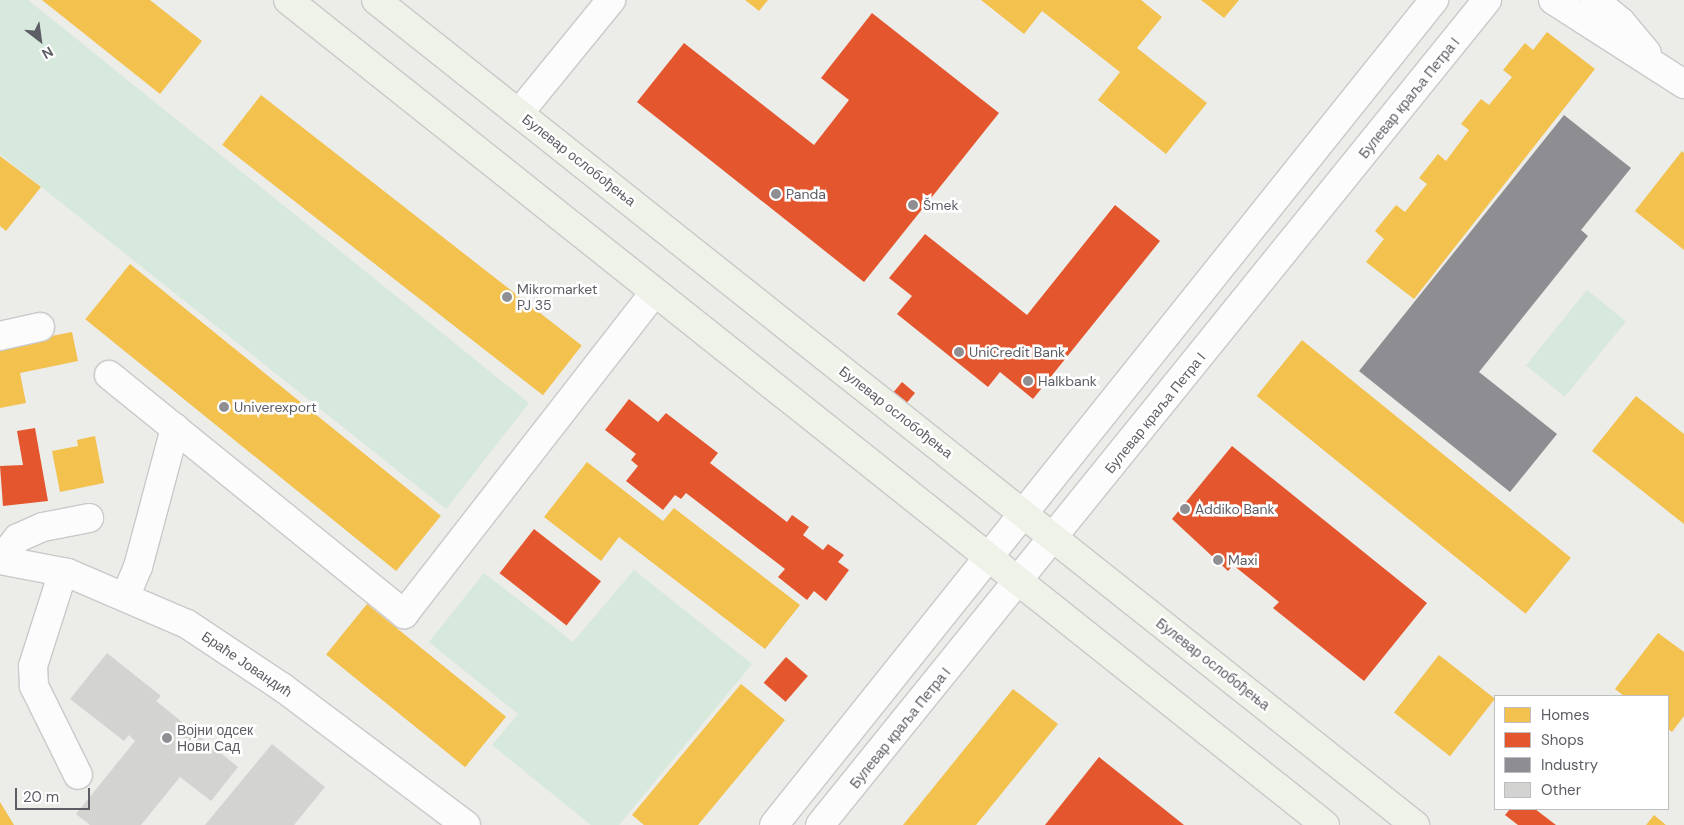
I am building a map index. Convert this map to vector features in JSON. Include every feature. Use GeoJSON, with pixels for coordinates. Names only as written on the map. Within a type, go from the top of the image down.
{"type":"FeatureCollection","features":[{"type":"Feature","properties":{"kind":"main road"},"geometry":{"type":"LineString","coordinates":[[288,0],[987,559],[1326,825]]}},
{"type":"Feature","properties":{"kind":"main road","name":"Булевар ослобођења"},"geometry":{"type":"LineString","coordinates":[[376,0],[1415,825]]}},
{"type":"Feature","properties":{"kind":"street"},"geometry":{"type":"LineString","coordinates":[[519,113],[611,0]]}},
{"type":"Feature","properties":{"kind":"street"},"geometry":{"type":"LineString","coordinates":[[774,825],[1434,0]]}},
{"type":"Feature","properties":{"kind":"street","name":"Булевар краља Петра I"},"geometry":{"type":"LineString","coordinates":[[820,825],[1488,0]]}},
{"type":"Feature","properties":{"kind":"street"},"geometry":{"type":"LineString","coordinates":[[1553,0],[1609,39],[1654,62],[1684,84]]}},
{"type":"Feature","properties":{"kind":"street"},"geometry":{"type":"LineString","coordinates":[[1594,0],[1621,22],[1654,62]]}},
{"type":"Feature","properties":{"kind":"street"},"geometry":{"type":"LineString","coordinates":[[109,375],[404,614],[654,293]]}},
{"type":"Feature","properties":{"kind":"street"},"geometry":{"type":"LineString","coordinates":[[0,336],[40,327]]}},
{"type":"Feature","properties":{"kind":"street"},"geometry":{"type":"LineString","coordinates":[[126,594],[138,566],[175,428]]}},
{"type":"Feature","properties":{"kind":"street"},"geometry":{"type":"LineString","coordinates":[[0,560],[18,538],[43,527],[89,518]]}},
{"type":"Feature","properties":{"kind":"street","name":"Браће Јовандић"},"geometry":{"type":"LineString","coordinates":[[0,560],[63,572],[126,594],[188,624],[237,656],[466,825]]}},
{"type":"Feature","properties":{"kind":"street"},"geometry":{"type":"LineString","coordinates":[[63,572],[33,666],[34,686],[78,775]]}},
{"type":"Feature","properties":{"kind":"green space"},"geometry":{"type":"Polygon","coordinates":[[[0,0],[28,0],[529,403],[446,509],[0,154],[0,0]]]}},
{"type":"Feature","properties":{"kind":"green space"},"geometry":{"type":"Polygon","coordinates":[[[1587,290],[1626,321],[1565,397],[1526,365],[1587,290]]]}},
{"type":"Feature","properties":{"kind":"green space"},"geometry":{"type":"Polygon","coordinates":[[[634,570],[752,664],[619,825],[591,825],[492,745],[518,714],[429,642],[484,573],[573,642],[634,570]]]}},
{"type":"Feature","properties":{"kind":"building: Homes"},"geometry":{"type":"Polygon","coordinates":[[[42,0],[150,0],[202,41],[160,94],[42,0]]]}},
{"type":"Feature","properties":{"kind":"building: Homes"},"geometry":{"type":"Polygon","coordinates":[[[745,0],[768,0],[759,11],[745,0]]]}},
{"type":"Feature","properties":{"kind":"building: Homes"},"geometry":{"type":"Polygon","coordinates":[[[981,0],[1141,0],[1162,17],[1137,48],[1207,103],[1166,154],[1098,100],[1120,72],[1042,11],[1024,34],[981,0]]]}},
{"type":"Feature","properties":{"kind":"building: Homes"},"geometry":{"type":"Polygon","coordinates":[[[1201,0],[1239,0],[1224,18],[1201,0]]]}},
{"type":"Feature","properties":{"kind":"building: Homes"},"geometry":{"type":"Polygon","coordinates":[[[1547,32],[1595,69],[1414,299],[1366,262],[1384,239],[1375,231],[1396,205],[1405,212],[1427,184],[1419,178],[1438,154],[1446,161],[1469,130],[1461,124],[1481,99],[1489,105],[1512,77],[1503,70],[1525,43],[1533,50],[1547,32]]]}},
{"type":"Feature","properties":{"kind":"building: Homes"},"geometry":{"type":"Polygon","coordinates":[[[261,95],[582,346],[543,395],[222,145],[261,95]]]}},
{"type":"Feature","properties":{"kind":"building: Homes"},"geometry":{"type":"Polygon","coordinates":[[[1682,151],[1684,153],[1684,250],[1635,211],[1682,151]]]}},
{"type":"Feature","properties":{"kind":"building: Homes"},"geometry":{"type":"Polygon","coordinates":[[[0,156],[41,187],[6,231],[0,226],[0,156]]]}},
{"type":"Feature","properties":{"kind":"building: Homes"},"geometry":{"type":"Polygon","coordinates":[[[130,264],[441,516],[396,571],[85,319],[130,264]]]}},
{"type":"Feature","properties":{"kind":"building: Homes"},"geometry":{"type":"Polygon","coordinates":[[[72,332],[78,361],[20,373],[26,403],[0,408],[0,346],[72,332]]]}},
{"type":"Feature","properties":{"kind":"building: Homes"},"geometry":{"type":"Polygon","coordinates":[[[1302,340],[1571,558],[1526,614],[1257,396],[1302,340]]]}},
{"type":"Feature","properties":{"kind":"building: Homes"},"geometry":{"type":"Polygon","coordinates":[[[1636,396],[1684,434],[1684,524],[1592,451],[1636,396]]]}},
{"type":"Feature","properties":{"kind":"building: Homes"},"geometry":{"type":"Polygon","coordinates":[[[95,436],[104,483],[60,492],[52,451],[78,446],[77,440],[95,436]]]}},
{"type":"Feature","properties":{"kind":"building: Homes"},"geometry":{"type":"Polygon","coordinates":[[[587,462],[663,521],[674,508],[800,605],[765,649],[619,537],[601,561],[544,517],[587,462]]]}},
{"type":"Feature","properties":{"kind":"building: Homes"},"geometry":{"type":"Polygon","coordinates":[[[367,604],[506,717],[465,767],[326,655],[367,604]]]}},
{"type":"Feature","properties":{"kind":"building: Homes"},"geometry":{"type":"Polygon","coordinates":[[[1658,633],[1684,652],[1684,716],[1672,732],[1669,730],[1669,695],[1623,695],[1615,689],[1658,633]]]}},
{"type":"Feature","properties":{"kind":"building: Homes"},"geometry":{"type":"Polygon","coordinates":[[[1439,655],[1494,698],[1450,756],[1394,713],[1439,655]]]}},
{"type":"Feature","properties":{"kind":"building: Homes"},"geometry":{"type":"Polygon","coordinates":[[[741,684],[785,720],[698,825],[644,825],[632,815],[741,684]]]}},
{"type":"Feature","properties":{"kind":"building: Homes"},"geometry":{"type":"Polygon","coordinates":[[[1013,689],[1058,724],[976,825],[903,825],[1013,689]]]}},
{"type":"Feature","properties":{"kind":"building: Homes"},"geometry":{"type":"Polygon","coordinates":[[[0,802],[14,825],[0,825],[0,802]]]}},
{"type":"Feature","properties":{"kind":"building: Homes"},"geometry":{"type":"Polygon","coordinates":[[[1654,815],[1666,825],[1646,825],[1654,815]]]}},
{"type":"Feature","properties":{"kind":"building: Shops"},"geometry":{"type":"Polygon","coordinates":[[[872,13],[999,113],[864,282],[637,102],[684,43],[814,145],[849,100],[821,78],[872,13]]]}},
{"type":"Feature","properties":{"kind":"building: Shops"},"geometry":{"type":"Polygon","coordinates":[[[1115,205],[1160,241],[1033,399],[1000,372],[988,387],[897,314],[912,296],[889,278],[925,234],[1027,315],[1115,205]]]}},
{"type":"Feature","properties":{"kind":"building: Shops"},"geometry":{"type":"Polygon","coordinates":[[[902,382],[915,393],[907,403],[894,392],[902,382]]]}},
{"type":"Feature","properties":{"kind":"building: Shops"},"geometry":{"type":"Polygon","coordinates":[[[629,399],[658,422],[666,413],[718,453],[710,463],[787,522],[792,515],[809,527],[803,535],[823,550],[828,544],[844,555],[838,562],[849,570],[826,601],[814,591],[807,600],[778,577],[785,569],[686,493],[681,499],[675,495],[663,510],[626,481],[638,466],[631,460],[636,454],[605,430],[629,399]]]}},
{"type":"Feature","properties":{"kind":"building: Shops"},"geometry":{"type":"Polygon","coordinates":[[[35,428],[48,501],[3,506],[0,466],[23,465],[17,431],[35,428]]]}},
{"type":"Feature","properties":{"kind":"building: Shops"},"geometry":{"type":"Polygon","coordinates":[[[1232,446],[1427,603],[1364,681],[1273,608],[1279,602],[1233,565],[1228,571],[1172,519],[1232,446]]]}},
{"type":"Feature","properties":{"kind":"building: Shops"},"geometry":{"type":"Polygon","coordinates":[[[534,529],[601,581],[567,625],[500,573],[534,529]]]}},
{"type":"Feature","properties":{"kind":"building: Shops"},"geometry":{"type":"Polygon","coordinates":[[[786,657],[808,676],[786,702],[764,683],[786,657]]]}},
{"type":"Feature","properties":{"kind":"building: Shops"},"geometry":{"type":"Polygon","coordinates":[[[1099,757],[1184,825],[1045,825],[1099,757]]]}},
{"type":"Feature","properties":{"kind":"building: Shops"},"geometry":{"type":"Polygon","coordinates":[[[1509,810],[1536,810],[1556,825],[1518,825],[1505,815],[1509,810]]]}},
{"type":"Feature","properties":{"kind":"building: Industry"},"geometry":{"type":"Polygon","coordinates":[[[1564,115],[1631,168],[1581,230],[1588,236],[1479,372],[1557,434],[1510,492],[1359,371],[1564,115]]]}},
{"type":"Feature","properties":{"kind":"building: Other","name":"Војни одсек Нови Сад"},"geometry":{"type":"Polygon","coordinates":[[[107,653],[161,696],[156,701],[238,767],[211,801],[180,777],[141,825],[90,825],[76,814],[135,741],[129,735],[124,741],[70,699],[107,653]]]}},
{"type":"Feature","properties":{"kind":"building: Other"},"geometry":{"type":"Polygon","coordinates":[[[272,744],[325,787],[294,825],[205,825],[272,744]]]}},
{"type":"Feature","properties":{"kind":"place","name":"Panda"},"geometry":{"type":"Point","coordinates":[776,194]}},
{"type":"Feature","properties":{"kind":"place","name":"Šmek"},"geometry":{"type":"Point","coordinates":[913,205]}},
{"type":"Feature","properties":{"kind":"place","name":"Mikromarket PJ 35"},"geometry":{"type":"Point","coordinates":[507,297]}},
{"type":"Feature","properties":{"kind":"place","name":"UniCredit Bank"},"geometry":{"type":"Point","coordinates":[959,352]}},
{"type":"Feature","properties":{"kind":"place","name":"Halkbank"},"geometry":{"type":"Point","coordinates":[1028,381]}},
{"type":"Feature","properties":{"kind":"place","name":"Univerexport"},"geometry":{"type":"Point","coordinates":[224,407]}},
{"type":"Feature","properties":{"kind":"place","name":"Addiko Bank"},"geometry":{"type":"Point","coordinates":[1185,509]}},
{"type":"Feature","properties":{"kind":"place","name":"Maxi"},"geometry":{"type":"Point","coordinates":[1218,560]}},
{"type":"Feature","properties":{"kind":"place","name":"Војни одсек Нови Сад"},"geometry":{"type":"Point","coordinates":[167,738]}}]}
